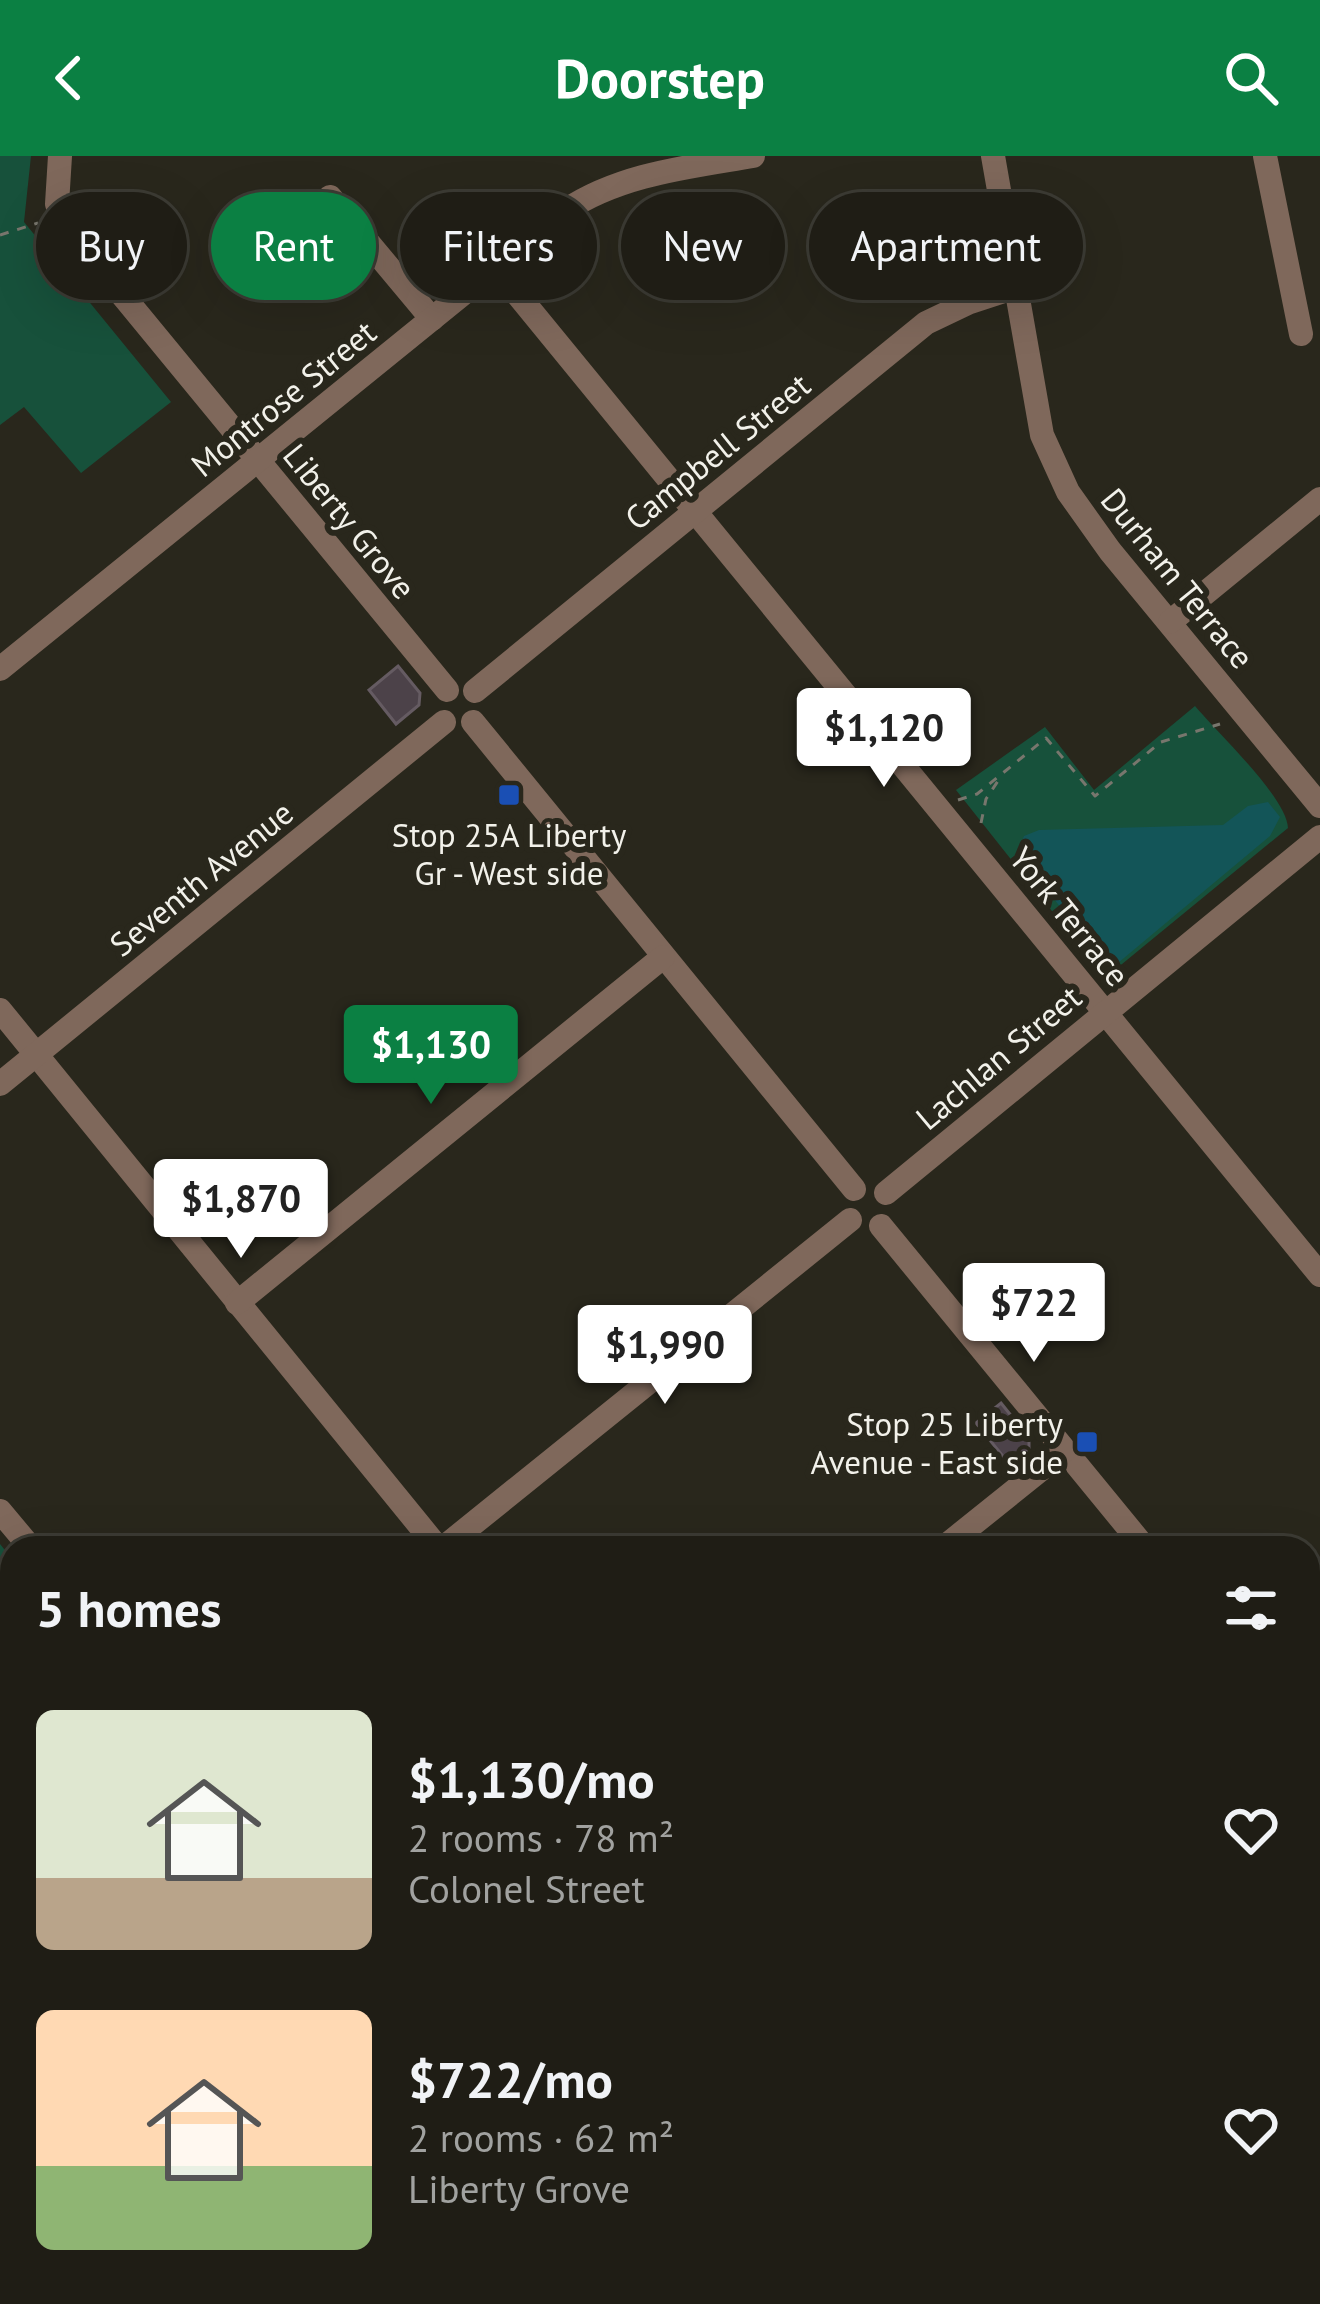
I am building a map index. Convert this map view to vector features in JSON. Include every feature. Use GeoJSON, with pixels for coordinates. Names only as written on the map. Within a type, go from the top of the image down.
{"type":"FeatureCollection","features":[{"type":"Feature","properties":{"kind":"street","name":"Liberty Grove"},"geometry":{"type":"LineString","coordinates":[[60,156],[57,204],[63,224],[447,690]]}},
{"type":"Feature","properties":{"kind":"street","name":"Montrose Street"},"geometry":{"type":"LineString","coordinates":[[597,193],[710,160],[753,156]]}},
{"type":"Feature","properties":{"kind":"street","name":"Durham Terrace"},"geometry":{"type":"LineString","coordinates":[[993,156],[999,192]]}},
{"type":"Feature","properties":{"kind":"street"},"geometry":{"type":"LineString","coordinates":[[1265,156],[1300,334]]}},
{"type":"Feature","properties":{"kind":"street"},"geometry":{"type":"LineString","coordinates":[[376,252],[432,319]]}},
{"type":"Feature","properties":{"kind":"street","name":"Montrose Street"},"geometry":{"type":"LineString","coordinates":[[4,656],[258,461],[455,300]]}},
{"type":"Feature","properties":{"kind":"street","name":"York Terrace"},"geometry":{"type":"LineString","coordinates":[[521,300],[1320,1275]]}},
{"type":"Feature","properties":{"kind":"street","name":"Campbell Street"},"geometry":{"type":"LineString","coordinates":[[475,691],[926,322],[976,300]]}},
{"type":"Feature","properties":{"kind":"street","name":"Durham Terrace"},"geometry":{"type":"LineString","coordinates":[[1018,300],[1042,435],[1068,492],[1110,551],[1320,811]]}},
{"type":"Feature","properties":{"kind":"street"},"geometry":{"type":"LineString","coordinates":[[1170,622],[1320,500]]}},
{"type":"Feature","properties":{"kind":"street"},"geometry":{"type":"LineString","coordinates":[[457,686],[475,691],[479,712],[473,722],[451,726],[444,722],[441,700],[447,690],[457,686]]}},
{"type":"Feature","properties":{"kind":"street","name":"Seventh Avenue"},"geometry":{"type":"LineString","coordinates":[[0,1084],[444,722]]}},
{"type":"Feature","properties":{"kind":"street"},"geometry":{"type":"LineString","coordinates":[[473,722],[854,1189]]}},
{"type":"Feature","properties":{"kind":"street"},"geometry":{"type":"LineString","coordinates":[[1320,811],[1316,826],[1320,838]]}},
{"type":"Feature","properties":{"kind":"street","name":"Lachlan Street"},"geometry":{"type":"LineString","coordinates":[[886,1192],[1320,838]]}},
{"type":"Feature","properties":{"kind":"street"},"geometry":{"type":"LineString","coordinates":[[237,1303],[663,957]]}},
{"type":"Feature","properties":{"kind":"street"},"geometry":{"type":"LineString","coordinates":[[0,1010],[431,1536]]}},
{"type":"Feature","properties":{"kind":"street"},"geometry":{"type":"LineString","coordinates":[[870,1184],[886,1192],[891,1210],[880,1226],[864,1229],[850,1220],[845,1208],[854,1189],[870,1184]]}},
{"type":"Feature","properties":{"kind":"street"},"geometry":{"type":"LineString","coordinates":[[456,1536],[850,1220]]}},
{"type":"Feature","properties":{"kind":"street"},"geometry":{"type":"LineString","coordinates":[[880,1226],[1135,1536]]}},
{"type":"Feature","properties":{"kind":"street"},"geometry":{"type":"LineString","coordinates":[[958,1536],[1064,1451]]}},
{"type":"Feature","properties":{"kind":"street"},"geometry":{"type":"LineString","coordinates":[[0,1510],[21,1536]]}},
{"type":"Feature","properties":{"kind":"path"},"geometry":{"type":"LineString","coordinates":[[0,235],[36,224]]}},
{"type":"Feature","properties":{"kind":"path"},"geometry":{"type":"LineString","coordinates":[[956,801],[977,794],[1046,738],[1095,796],[1161,742],[1218,726],[1240,708]]}},
{"type":"Feature","properties":{"kind":"path"},"geometry":{"type":"LineString","coordinates":[[968,815],[979,829],[986,799],[1001,775]]}},
{"type":"Feature","properties":{"kind":"green space"},"geometry":{"type":"Polygon","coordinates":[[[0,156],[31,156],[24,222],[36,237],[36,300],[88,300],[171,402],[81,473],[24,407],[0,425],[0,156]]]}},
{"type":"Feature","properties":{"kind":"green space"},"geometry":{"type":"Polygon","coordinates":[[[1195,706],[1264,783],[1288,828],[1105,978],[956,790],[1045,727],[1094,790],[1195,706]]]}},
{"type":"Feature","properties":{"kind":"water"},"geometry":{"type":"Polygon","coordinates":[[[1268,802],[1280,817],[1270,836],[1112,968],[1106,968],[1018,851],[1024,836],[1039,830],[1223,825],[1248,806],[1268,802]]]}},
{"type":"Feature","properties":{"kind":"building"},"geometry":{"type":"Polygon","coordinates":[[[398,666],[420,693],[419,705],[396,724],[369,690],[398,666]]]}},
{"type":"Feature","properties":{"kind":"building"},"geometry":{"type":"Polygon","coordinates":[[[1001,1403],[1029,1438],[1029,1450],[1010,1465],[976,1423],[1001,1403]]]}},
{"type":"Feature","properties":{"kind":"place","name":"Stop 25A Liberty Gr - West side"},"geometry":{"type":"Point","coordinates":[509,795]}},
{"type":"Feature","properties":{"kind":"place","name":"Stop 25 Liberty Avenue - East side"},"geometry":{"type":"Point","coordinates":[1087,1442]}}]}
